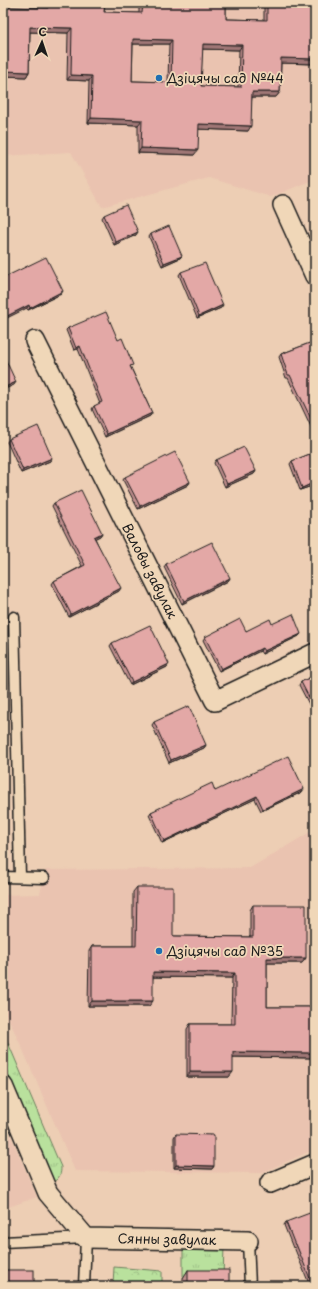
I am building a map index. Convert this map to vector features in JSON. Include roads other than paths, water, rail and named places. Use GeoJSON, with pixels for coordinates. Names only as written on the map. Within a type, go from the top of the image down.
{"type":"FeatureCollection","features":[{"type":"Feature","properties":{"kind":"street"},"geometry":{"type":"LineString","coordinates":[[282,206],[315,276]]}},
{"type":"Feature","properties":{"kind":"street","name":"Валовы завулак"},"geometry":{"type":"LineString","coordinates":[[34,341],[215,701],[315,653]]}},
{"type":"Feature","properties":{"kind":"street"},"geometry":{"type":"LineString","coordinates":[[3,1086],[48,1193],[86,1238]]}},
{"type":"Feature","properties":{"kind":"street"},"geometry":{"type":"LineString","coordinates":[[270,1183],[315,1164]]}},
{"type":"Feature","properties":{"kind":"street","name":"Сянны завулак"},"geometry":{"type":"LineString","coordinates":[[86,1238],[248,1241]]}},
{"type":"Feature","properties":{"kind":"lane"},"geometry":{"type":"LineString","coordinates":[[14,617],[20,877]]}},
{"type":"Feature","properties":{"kind":"lane"},"geometry":{"type":"LineString","coordinates":[[3,877],[44,878]]}},
{"type":"Feature","properties":{"kind":"lane"},"geometry":{"type":"LineString","coordinates":[[3,1242],[86,1238],[84,1286]]}},
{"type":"Feature","properties":{"kind":"lane"},"geometry":{"type":"LineString","coordinates":[[248,1241],[250,1286]]}},
{"type":"Feature","properties":{"kind":"place","name":"Дзіцячы сад №44"},"geometry":{"type":"Point","coordinates":[159,78]}},
{"type":"Feature","properties":{"kind":"place","name":"Дзіцячы сад №35"},"geometry":{"type":"Point","coordinates":[159,951]}}]}
